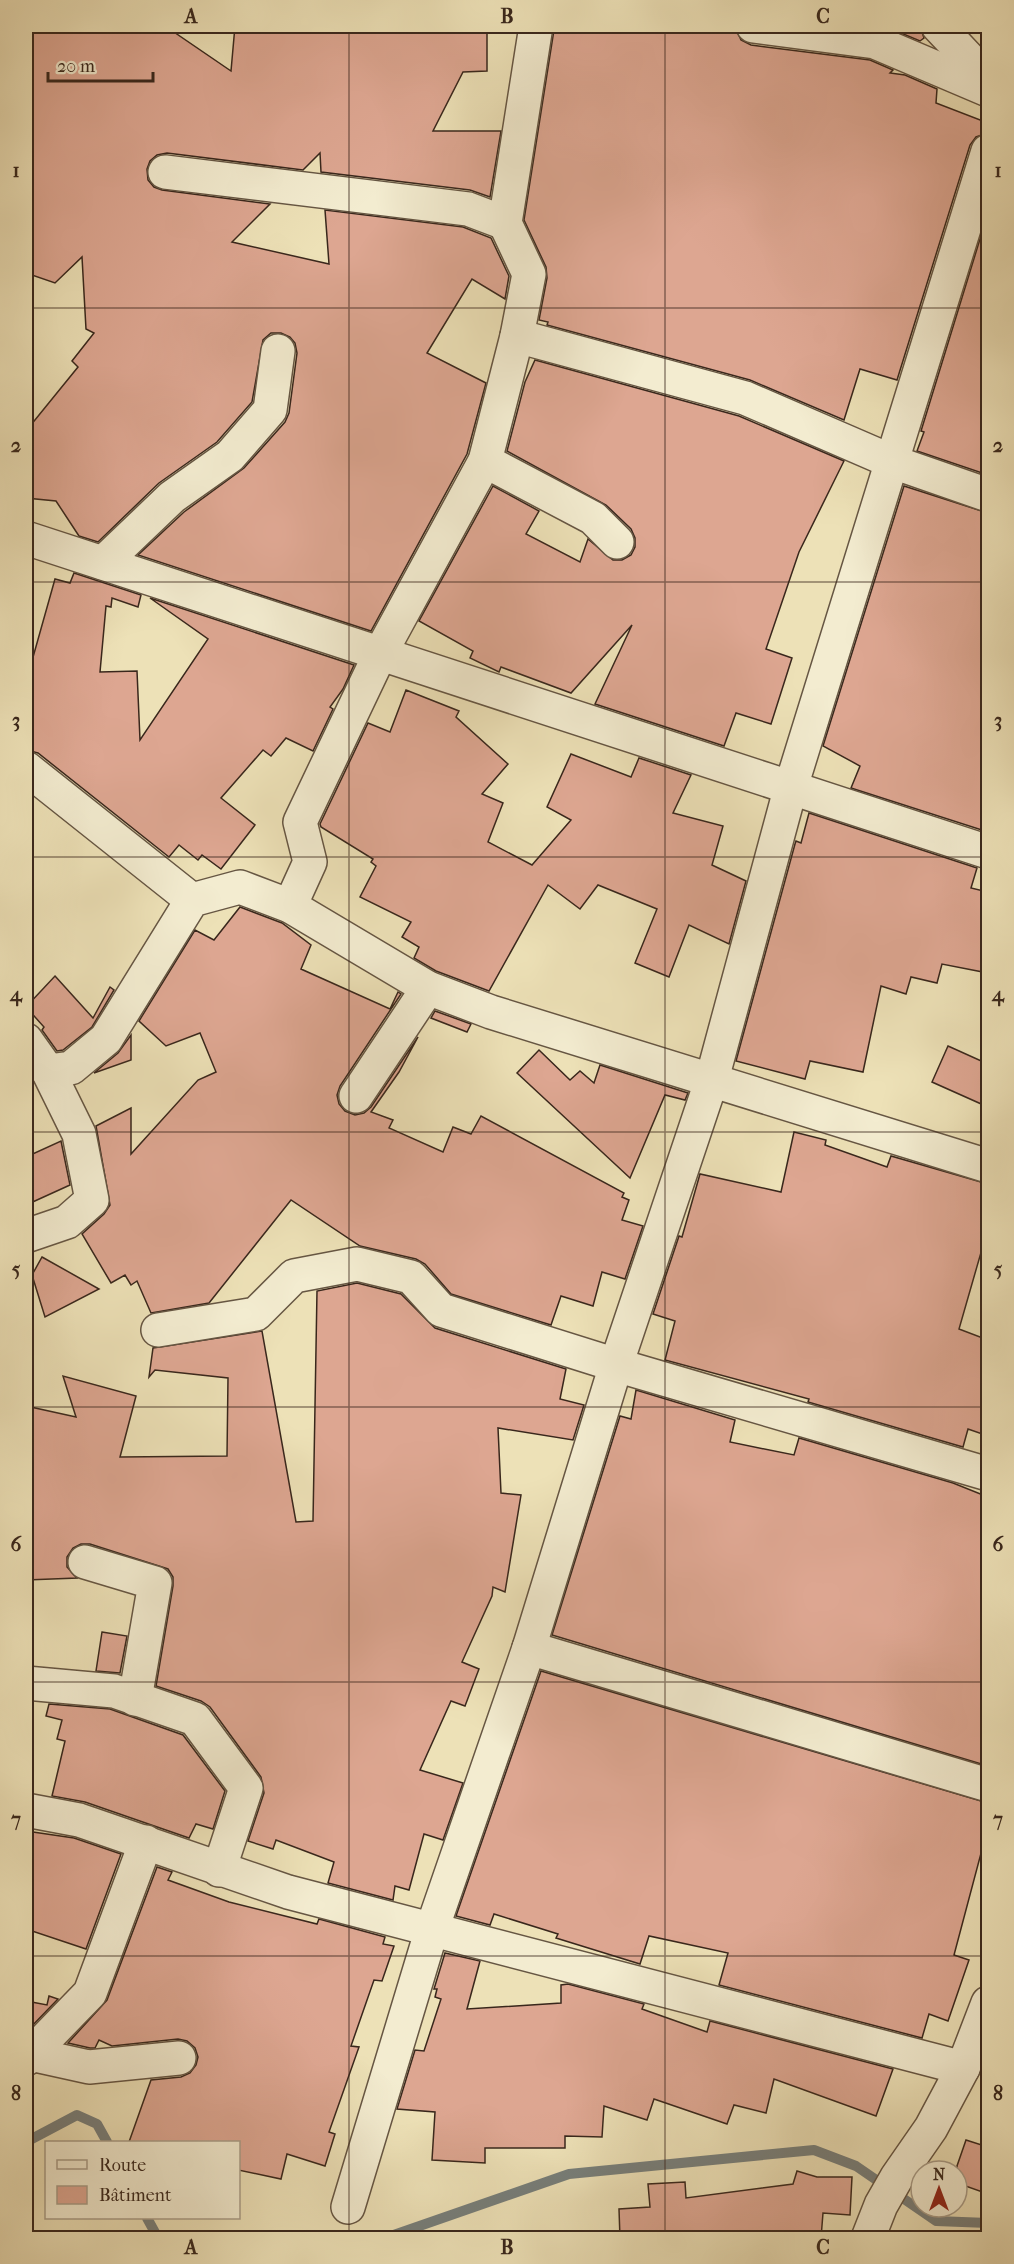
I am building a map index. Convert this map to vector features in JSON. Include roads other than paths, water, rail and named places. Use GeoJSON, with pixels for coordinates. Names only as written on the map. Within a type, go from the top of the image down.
{"type":"FeatureCollection","features":[{"type":"Feature","properties":{"kind":"street"},"geometry":{"type":"LineString","coordinates":[[290,906],[310,862],[300,822],[381,652],[485,461],[517,336],[529,274],[505,222],[536,26]]}},
{"type":"Feature","properties":{"kind":"street"},"geometry":{"type":"LineString","coordinates":[[753,26],[875,42],[988,90]]}},
{"type":"Feature","properties":{"kind":"street"},"geometry":{"type":"LineString","coordinates":[[938,26],[988,79]]}},
{"type":"Feature","properties":{"kind":"street"},"geometry":{"type":"LineString","coordinates":[[348,2207],[432,1929],[529,1648],[616,1365],[712,1079],[790,789],[988,152]]}},
{"type":"Feature","properties":{"kind":"street"},"geometry":{"type":"LineString","coordinates":[[165,172],[468,209],[505,222]]}},
{"type":"Feature","properties":{"kind":"street"},"geometry":{"type":"LineString","coordinates":[[517,336],[745,398],[893,462],[988,495]]}},
{"type":"Feature","properties":{"kind":"street"},"geometry":{"type":"LineString","coordinates":[[103,563],[172,497],[230,456],[270,410],[279,351]]}},
{"type":"Feature","properties":{"kind":"street"},"geometry":{"type":"LineString","coordinates":[[485,461],[593,518],[617,542]]}},
{"type":"Feature","properties":{"kind":"street"},"geometry":{"type":"LineString","coordinates":[[26,538],[988,852]]}},
{"type":"Feature","properties":{"kind":"street"},"geometry":{"type":"LineString","coordinates":[[26,768],[192,900]]}},
{"type":"Feature","properties":{"kind":"street"},"geometry":{"type":"LineString","coordinates":[[48,1071],[71,1068],[106,1039],[192,900],[240,887],[290,906],[428,988],[491,1012],[988,1166]]}},
{"type":"Feature","properties":{"kind":"street"},"geometry":{"type":"LineString","coordinates":[[356,1096],[428,988]]}},
{"type":"Feature","properties":{"kind":"street"},"geometry":{"type":"LineString","coordinates":[[26,1040],[48,1071],[80,1134],[92,1200],[67,1222],[26,1236]]}},
{"type":"Feature","properties":{"kind":"street"},"geometry":{"type":"LineString","coordinates":[[158,1330],[256,1314],[294,1276],[357,1264],[411,1277],[441,1310],[616,1365],[988,1474]]}},
{"type":"Feature","properties":{"kind":"street"},"geometry":{"type":"LineString","coordinates":[[85,1562],[155,1583],[135,1699]]}},
{"type":"Feature","properties":{"kind":"street"},"geometry":{"type":"LineString","coordinates":[[529,1648],[988,1785]]}},
{"type":"Feature","properties":{"kind":"street"},"geometry":{"type":"LineString","coordinates":[[26,1683],[114,1691],[195,1719],[246,1788],[219,1870]]}},
{"type":"Feature","properties":{"kind":"street"},"geometry":{"type":"LineString","coordinates":[[26,1810],[79,1820],[288,1892],[963,2068]]}},
{"type":"Feature","properties":{"kind":"street"},"geometry":{"type":"LineString","coordinates":[[28,2056],[90,1993],[146,1842]]}},
{"type":"Feature","properties":{"kind":"street"},"geometry":{"type":"LineString","coordinates":[[868,2238],[881,2205],[897,2177],[931,2128],[963,2068],[988,2003]]}},
{"type":"Feature","properties":{"kind":"street"},"geometry":{"type":"LineString","coordinates":[[28,2056],[89,2067],[179,2058]]}},
{"type":"Feature","properties":{"kind":"waterway"},"geometry":{"type":"LineString","coordinates":[[26,2142],[77,2115],[97,2124],[106,2141]]}},
{"type":"Feature","properties":{"kind":"waterway"},"geometry":{"type":"LineString","coordinates":[[385,2238],[569,2174],[814,2150],[856,2166],[936,2221],[988,2223]]}},
{"type":"Feature","properties":{"kind":"waterway"},"geometry":{"type":"LineString","coordinates":[[148,2219],[158,2238]]}}]}
